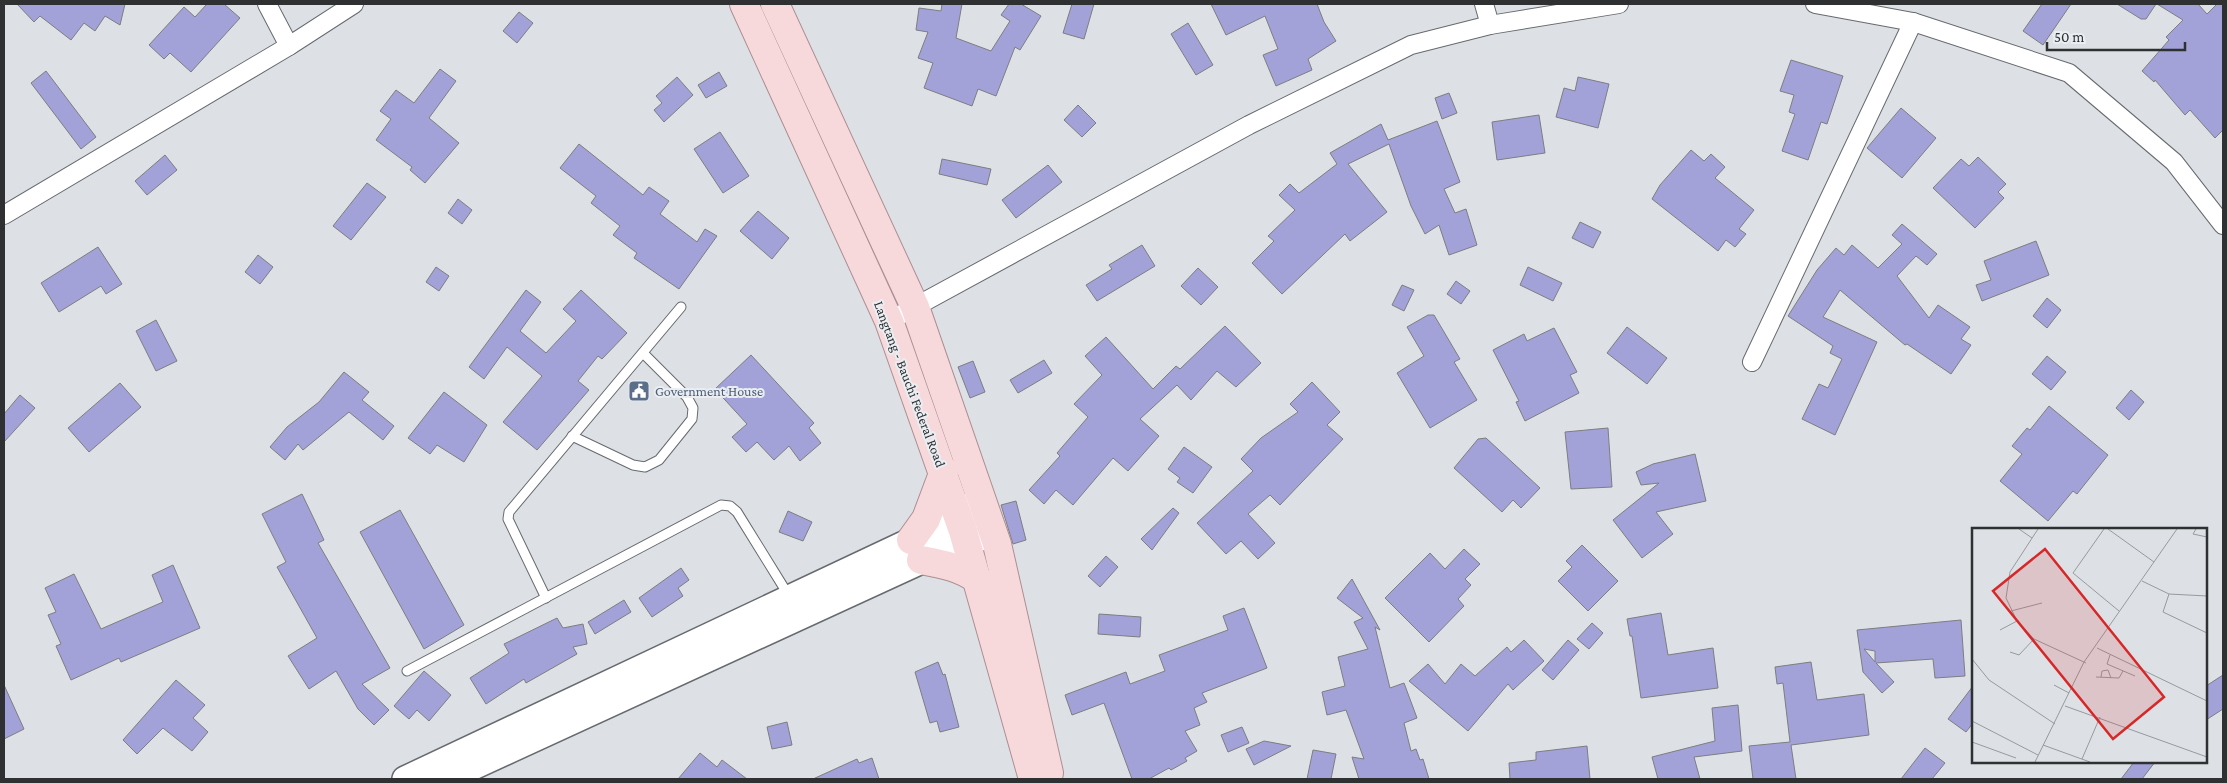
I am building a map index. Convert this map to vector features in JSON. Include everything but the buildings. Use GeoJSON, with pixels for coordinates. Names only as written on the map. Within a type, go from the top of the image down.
{"type":"FeatureCollection","features":[{"type":"Feature","properties":{"kind":"main road","name":"Langtang - Bauchi Federal Road"},"geometry":{"type":"LineString","coordinates":[[744,4],[888,321],[944,471],[978,580],[1033,779]]}},
{"type":"Feature","properties":{"kind":"main road","name":"Langtang - Bauchi Federal Road"},"geometry":{"type":"LineString","coordinates":[[775,4],[915,307],[999,553],[1050,779]]}},
{"type":"Feature","properties":{"kind":"main road"},"geometry":{"type":"LineString","coordinates":[[944,471],[916,550],[967,572],[978,580]]}},
{"type":"Feature","properties":{"kind":"street"},"geometry":{"type":"LineString","coordinates":[[267,4],[289,46]]}},
{"type":"Feature","properties":{"kind":"street"},"geometry":{"type":"LineString","coordinates":[[4,215],[289,46],[354,4]]}},
{"type":"Feature","properties":{"kind":"street"},"geometry":{"type":"LineString","coordinates":[[1484,4],[1490,26]]}},
{"type":"Feature","properties":{"kind":"street"},"geometry":{"type":"LineString","coordinates":[[888,321],[1249,125],[1411,45],[1490,26],[1619,4]]}},
{"type":"Feature","properties":{"kind":"street"},"geometry":{"type":"LineString","coordinates":[[1815,4],[1913,22],[2069,73],[2174,162],[2223,225]]}},
{"type":"Feature","properties":{"kind":"street"},"geometry":{"type":"LineString","coordinates":[[1752,362],[1913,22]]}},
{"type":"Feature","properties":{"kind":"street"},"geometry":{"type":"LineString","coordinates":[[963,531],[979,492]]}},
{"type":"Feature","properties":{"kind":"street"},"geometry":{"type":"LineString","coordinates":[[447,779],[916,550],[940,527],[955,527],[999,553]]}},
{"type":"Feature","properties":{"kind":"street"},"geometry":{"type":"LineString","coordinates":[[405,779],[790,596],[916,550]]}},
{"type":"Feature","properties":{"kind":"lane"},"geometry":{"type":"LineString","coordinates":[[546,598],[508,519],[509,512],[681,307]]}},
{"type":"Feature","properties":{"kind":"lane"},"geometry":{"type":"LineString","coordinates":[[572,436],[633,465],[645,467],[660,460],[692,420],[693,408],[687,397],[643,353]]}},
{"type":"Feature","properties":{"kind":"lane"},"geometry":{"type":"LineString","coordinates":[[407,671],[721,505],[730,506],[737,512],[790,596]]}},
{"type":"Feature","properties":{"kind":"place","name":"Government House"},"geometry":{"type":"Point","coordinates":[639,391]}}]}
